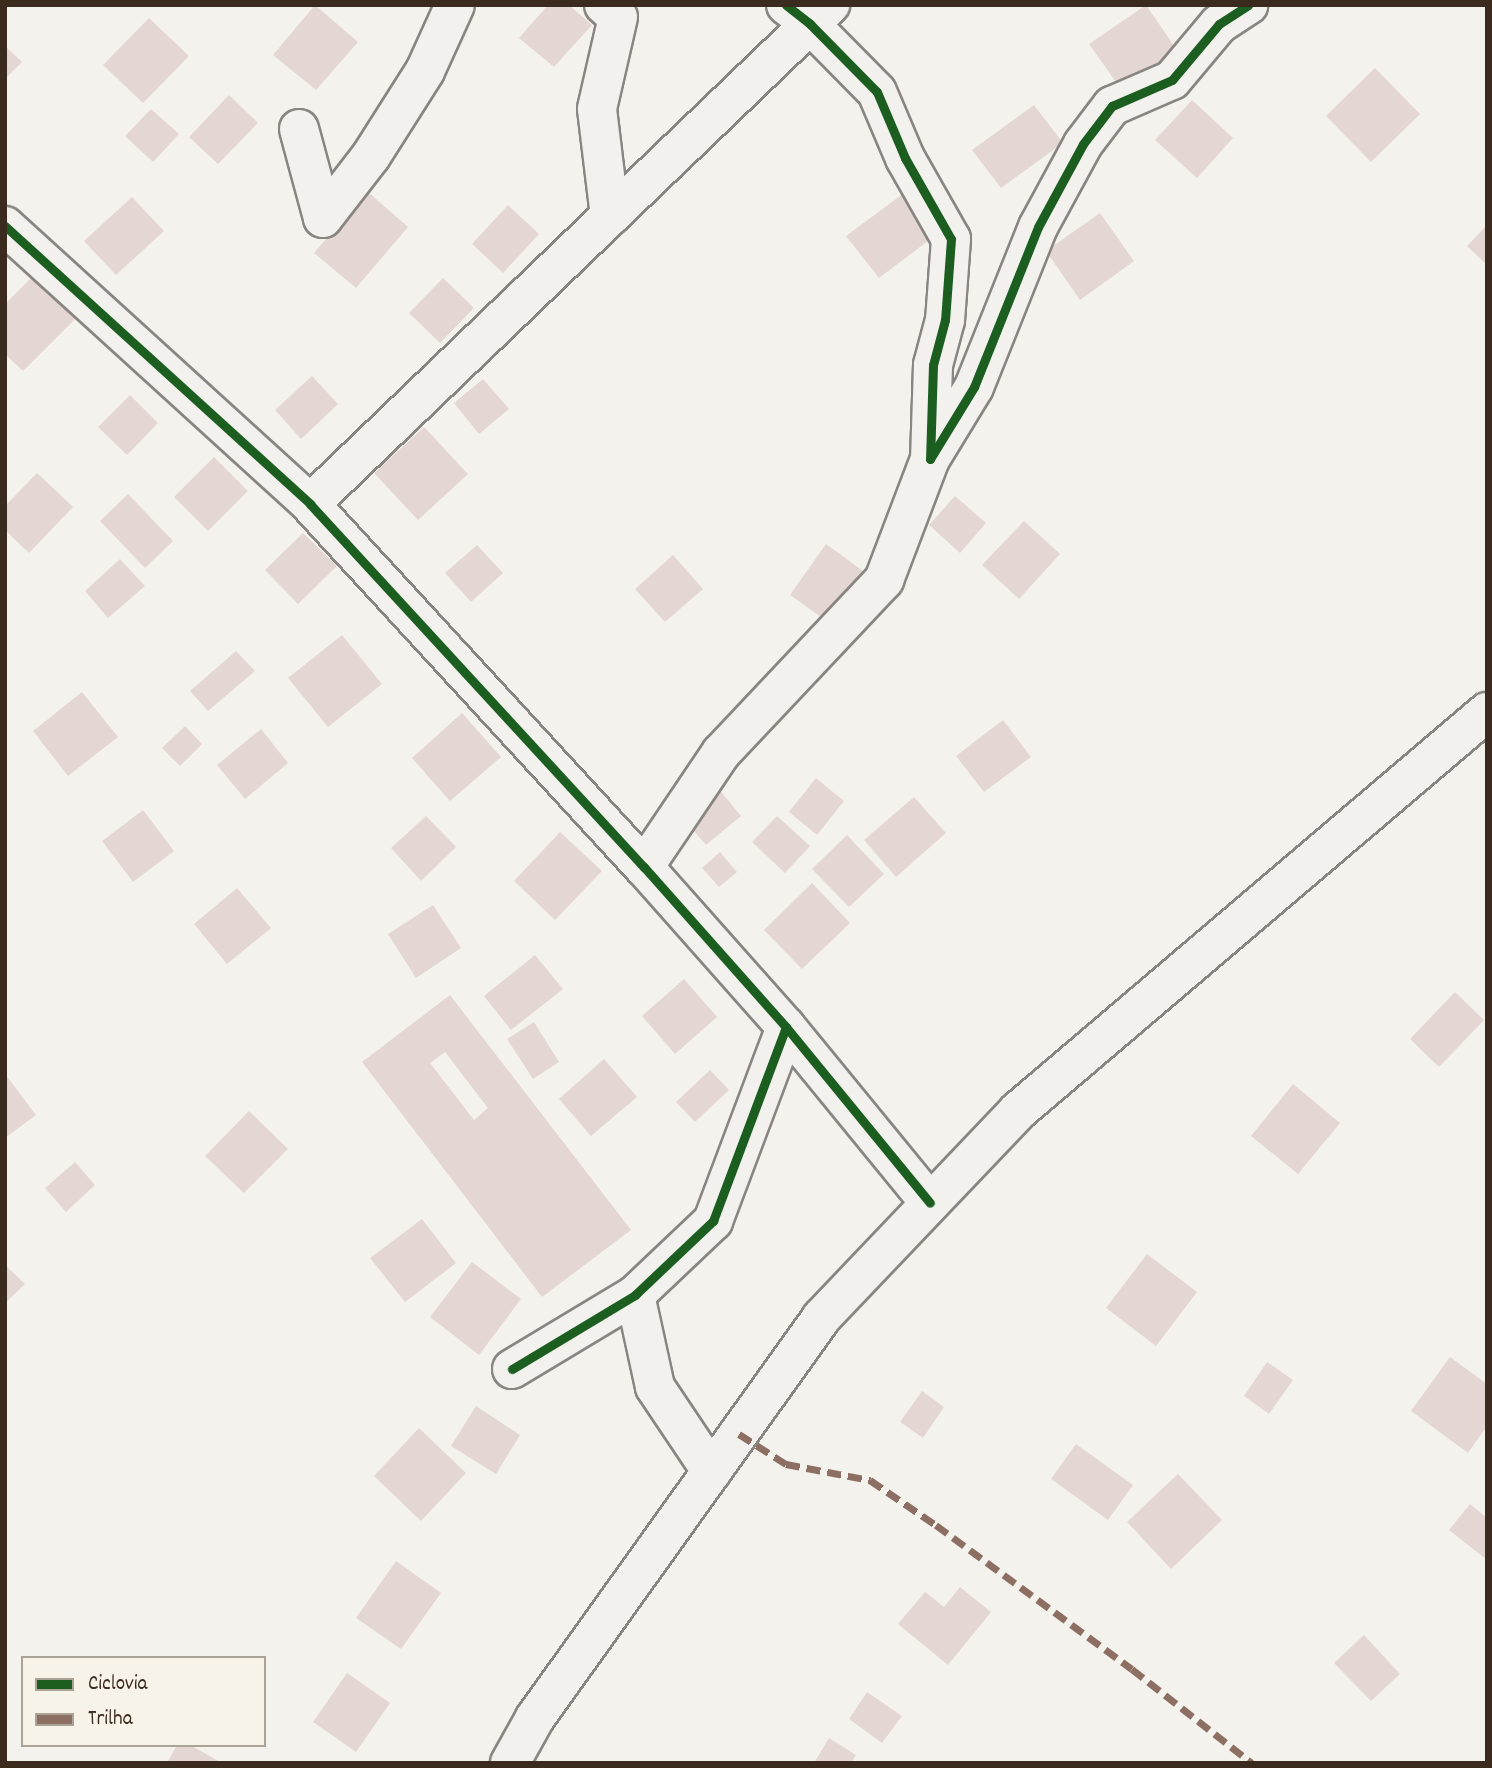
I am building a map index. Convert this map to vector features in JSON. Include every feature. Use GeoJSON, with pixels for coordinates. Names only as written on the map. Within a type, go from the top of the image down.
{"type":"FeatureCollection","features":[{"type":"Feature","properties":{"kind":"main road"},"geometry":{"type":"LineString","coordinates":[[299,129],[323,218],[371,156],[425,71],[455,5]]}},
{"type":"Feature","properties":{"kind":"main road"},"geometry":{"type":"LineString","coordinates":[[604,5],[618,18],[597,109],[610,216]]}},
{"type":"Feature","properties":{"kind":"main road"},"geometry":{"type":"LineString","coordinates":[[644,867],[721,753],[884,580],[930,458],[974,387],[1038,227],[1083,144],[1112,106],[1172,79],[1219,24],[1248,5]]}},
{"type":"Feature","properties":{"kind":"main road"},"geometry":{"type":"LineString","coordinates":[[310,504],[610,216],[809,12],[877,92],[905,158],[951,239],[945,320],[933,365],[930,458]]}},
{"type":"Feature","properties":{"kind":"main road"},"geometry":{"type":"LineString","coordinates":[[5,226],[310,504],[644,867],[786,1027],[930,1203]]}},
{"type":"Feature","properties":{"kind":"main road"},"geometry":{"type":"LineString","coordinates":[[510,1763],[536,1718],[821,1318],[1018,1111],[1487,712]]}},
{"type":"Feature","properties":{"kind":"main road"},"geometry":{"type":"LineString","coordinates":[[512,1369],[635,1295],[713,1221],[786,1027]]}},
{"type":"Feature","properties":{"kind":"main road"},"geometry":{"type":"LineString","coordinates":[[635,1295],[655,1387],[712,1472]]}},
{"type":"Feature","properties":{"kind":"building"},"geometry":{"type":"Polygon","coordinates":[[[315,5],[358,42],[316,90],[273,55],[315,5]]]}},
{"type":"Feature","properties":{"kind":"building"},"geometry":{"type":"Polygon","coordinates":[[[548,5],[569,5],[592,25],[554,67],[519,38],[548,5]]]}},
{"type":"Feature","properties":{"kind":"building"},"geometry":{"type":"Polygon","coordinates":[[[1146,5],[1179,53],[1123,92],[1089,44],[1146,5]]]}},
{"type":"Feature","properties":{"kind":"building"},"geometry":{"type":"Polygon","coordinates":[[[149,18],[189,56],[143,103],[103,65],[149,18]]]}},
{"type":"Feature","properties":{"kind":"building"},"geometry":{"type":"Polygon","coordinates":[[[5,46],[22,62],[5,79],[5,46]]]}},
{"type":"Feature","properties":{"kind":"building"},"geometry":{"type":"Polygon","coordinates":[[[1375,68],[1420,114],[1371,162],[1326,116],[1375,68]]]}},
{"type":"Feature","properties":{"kind":"building"},"geometry":{"type":"Polygon","coordinates":[[[229,95],[258,123],[218,164],[189,137],[229,95]]]}},
{"type":"Feature","properties":{"kind":"building"},"geometry":{"type":"Polygon","coordinates":[[[1192,100],[1233,138],[1197,178],[1155,140],[1192,100]]]}},
{"type":"Feature","properties":{"kind":"building"},"geometry":{"type":"Polygon","coordinates":[[[1034,105],[1063,143],[1001,188],[972,150],[1034,105]]]}},
{"type":"Feature","properties":{"kind":"building"},"geometry":{"type":"Polygon","coordinates":[[[151,109],[179,134],[153,162],[125,136],[151,109]]]}},
{"type":"Feature","properties":{"kind":"building"},"geometry":{"type":"Polygon","coordinates":[[[367,191],[408,227],[356,288],[314,253],[367,191]]]}},
{"type":"Feature","properties":{"kind":"building"},"geometry":{"type":"Polygon","coordinates":[[[904,193],[936,235],[879,278],[846,236],[904,193]]]}},
{"type":"Feature","properties":{"kind":"building"},"geometry":{"type":"Polygon","coordinates":[[[132,197],[164,231],[116,275],[84,241],[132,197]]]}},
{"type":"Feature","properties":{"kind":"building"},"geometry":{"type":"Polygon","coordinates":[[[508,205],[539,234],[503,273],[472,244],[508,205]]]}},
{"type":"Feature","properties":{"kind":"building"},"geometry":{"type":"Polygon","coordinates":[[[1100,213],[1134,261],[1080,300],[1046,251],[1100,213]]]}},
{"type":"Feature","properties":{"kind":"building"},"geometry":{"type":"Polygon","coordinates":[[[1487,225],[1487,265],[1467,246],[1487,225]]]}},
{"type":"Feature","properties":{"kind":"building"},"geometry":{"type":"Polygon","coordinates":[[[32,277],[75,319],[23,371],[5,354],[5,304],[32,277]]]}},
{"type":"Feature","properties":{"kind":"building"},"geometry":{"type":"Polygon","coordinates":[[[443,278],[474,308],[440,343],[409,313],[443,278]]]}},
{"type":"Feature","properties":{"kind":"building"},"geometry":{"type":"Polygon","coordinates":[[[312,376],[338,404],[301,439],[275,410],[312,376]]]}},
{"type":"Feature","properties":{"kind":"building"},"geometry":{"type":"Polygon","coordinates":[[[483,379],[509,409],[479,434],[454,403],[483,379]]]}},
{"type":"Feature","properties":{"kind":"building"},"geometry":{"type":"Polygon","coordinates":[[[130,395],[158,423],[127,455],[98,427],[130,395]]]}},
{"type":"Feature","properties":{"kind":"building"},"geometry":{"type":"Polygon","coordinates":[[[424,427],[468,474],[418,520],[374,473],[424,427]]]}},
{"type":"Feature","properties":{"kind":"building"},"geometry":{"type":"Polygon","coordinates":[[[214,457],[248,491],[208,531],[174,497],[214,457]]]}},
{"type":"Feature","properties":{"kind":"building"},"geometry":{"type":"Polygon","coordinates":[[[37,473],[73,507],[29,553],[5,530],[5,506],[37,473]]]}},
{"type":"Feature","properties":{"kind":"building"},"geometry":{"type":"Polygon","coordinates":[[[128,494],[173,541],[145,568],[100,521],[128,494]]]}},
{"type":"Feature","properties":{"kind":"building"},"geometry":{"type":"Polygon","coordinates":[[[955,496],[986,523],[960,553],[929,525],[955,496]]]}},
{"type":"Feature","properties":{"kind":"building"},"geometry":{"type":"Polygon","coordinates":[[[1024,521],[1060,554],[1019,599],[982,565],[1024,521]]]}},
{"type":"Feature","properties":{"kind":"building"},"geometry":{"type":"Polygon","coordinates":[[[303,533],[337,566],[298,604],[265,570],[303,533]]]}},
{"type":"Feature","properties":{"kind":"building"},"geometry":{"type":"Polygon","coordinates":[[[826,544],[866,573],[831,624],[790,595],[826,544]]]}},
{"type":"Feature","properties":{"kind":"building"},"geometry":{"type":"Polygon","coordinates":[[[477,545],[503,573],[471,602],[445,573],[477,545]]]}},
{"type":"Feature","properties":{"kind":"building"},"geometry":{"type":"Polygon","coordinates":[[[673,555],[703,589],[665,622],[635,589],[673,555]]]}},
{"type":"Feature","properties":{"kind":"building"},"geometry":{"type":"Polygon","coordinates":[[[120,559],[145,586],[108,618],[85,591],[120,559]]]}},
{"type":"Feature","properties":{"kind":"building"},"geometry":{"type":"Polygon","coordinates":[[[342,635],[382,684],[328,727],[288,678],[342,635]]]}},
{"type":"Feature","properties":{"kind":"building"},"geometry":{"type":"Polygon","coordinates":[[[236,651],[255,671],[208,711],[190,691],[236,651]]]}},
{"type":"Feature","properties":{"kind":"building"},"geometry":{"type":"Polygon","coordinates":[[[82,692],[118,737],[68,776],[33,731],[82,692]]]}},
{"type":"Feature","properties":{"kind":"building"},"geometry":{"type":"Polygon","coordinates":[[[462,713],[501,757],[450,801],[412,758],[462,713]]]}},
{"type":"Feature","properties":{"kind":"building"},"geometry":{"type":"Polygon","coordinates":[[[1003,720],[1031,757],[984,792],[956,756],[1003,720]]]}},
{"type":"Feature","properties":{"kind":"building"},"geometry":{"type":"Polygon","coordinates":[[[185,726],[202,744],[180,766],[162,748],[185,726]]]}},
{"type":"Feature","properties":{"kind":"building"},"geometry":{"type":"Polygon","coordinates":[[[261,729],[288,763],[245,799],[217,765],[261,729]]]}},
{"type":"Feature","properties":{"kind":"building"},"geometry":{"type":"Polygon","coordinates":[[[816,778],[844,801],[817,835],[789,812],[816,778]]]}},
{"type":"Feature","properties":{"kind":"building"},"geometry":{"type":"Polygon","coordinates":[[[718,788],[741,816],[706,845],[682,817],[718,788]]]}},
{"type":"Feature","properties":{"kind":"building"},"geometry":{"type":"Polygon","coordinates":[[[914,797],[946,833],[896,877],[864,840],[914,797]]]}},
{"type":"Feature","properties":{"kind":"building"},"geometry":{"type":"Polygon","coordinates":[[[143,810],[174,851],[133,882],[102,841],[143,810]]]}},
{"type":"Feature","properties":{"kind":"building"},"geometry":{"type":"Polygon","coordinates":[[[426,816],[456,847],[421,881],[391,848],[426,816]]]}},
{"type":"Feature","properties":{"kind":"building"},"geometry":{"type":"Polygon","coordinates":[[[777,816],[810,846],[785,873],[752,842],[777,816]]]}},
{"type":"Feature","properties":{"kind":"building"},"geometry":{"type":"Polygon","coordinates":[[[560,832],[602,871],[555,920],[514,881],[560,832]]]}},
{"type":"Feature","properties":{"kind":"building"},"geometry":{"type":"Polygon","coordinates":[[[847,835],[884,874],[849,907],[812,869],[847,835]]]}},
{"type":"Feature","properties":{"kind":"building"},"geometry":{"type":"Polygon","coordinates":[[[720,852],[737,872],[719,887],[702,868],[720,852]]]}},
{"type":"Feature","properties":{"kind":"building"},"geometry":{"type":"Polygon","coordinates":[[[812,883],[850,923],[802,969],[764,930],[812,883]]]}},
{"type":"Feature","properties":{"kind":"building"},"geometry":{"type":"Polygon","coordinates":[[[237,888],[271,928],[227,964],[194,924],[237,888]]]}},
{"type":"Feature","properties":{"kind":"building"},"geometry":{"type":"Polygon","coordinates":[[[433,905],[461,948],[416,978],[388,934],[433,905]]]}},
{"type":"Feature","properties":{"kind":"building"},"geometry":{"type":"Polygon","coordinates":[[[535,955],[563,989],[511,1030],[484,996],[535,955]]]}},
{"type":"Feature","properties":{"kind":"building"},"geometry":{"type":"Polygon","coordinates":[[[684,979],[717,1017],[675,1054],[642,1016],[684,979]]]}},
{"type":"Feature","properties":{"kind":"building"},"geometry":{"type":"Polygon","coordinates":[[[1455,992],[1484,1020],[1439,1067],[1410,1039],[1455,992]]]}},
{"type":"Feature","properties":{"kind":"building"},"geometry":{"type":"Polygon","coordinates":[[[450,995],[631,1230],[542,1297],[362,1062],[450,995]],[[445,1052],[430,1063],[474,1120],[488,1108],[445,1052]]]}},
{"type":"Feature","properties":{"kind":"building"},"geometry":{"type":"Polygon","coordinates":[[[534,1022],[559,1062],[533,1079],[507,1039],[534,1022]]]}},
{"type":"Feature","properties":{"kind":"building"},"geometry":{"type":"Polygon","coordinates":[[[604,1059],[637,1097],[591,1136],[559,1099],[604,1059]]]}},
{"type":"Feature","properties":{"kind":"building"},"geometry":{"type":"Polygon","coordinates":[[[710,1070],[729,1090],[695,1122],[676,1102],[710,1070]]]}},
{"type":"Feature","properties":{"kind":"building"},"geometry":{"type":"Polygon","coordinates":[[[5,1074],[36,1115],[5,1138],[5,1074]]]}},
{"type":"Feature","properties":{"kind":"building"},"geometry":{"type":"Polygon","coordinates":[[[1293,1084],[1340,1123],[1298,1174],[1251,1136],[1293,1084]]]}},
{"type":"Feature","properties":{"kind":"building"},"geometry":{"type":"Polygon","coordinates":[[[249,1111],[288,1149],[244,1193],[205,1156],[249,1111]]]}},
{"type":"Feature","properties":{"kind":"building"},"geometry":{"type":"Polygon","coordinates":[[[75,1162],[95,1185],[66,1212],[45,1188],[75,1162]]]}},
{"type":"Feature","properties":{"kind":"building"},"geometry":{"type":"Polygon","coordinates":[[[422,1219],[456,1263],[405,1302],[370,1258],[422,1219]]]}},
{"type":"Feature","properties":{"kind":"building"},"geometry":{"type":"Polygon","coordinates":[[[1147,1254],[1197,1292],[1156,1346],[1106,1308],[1147,1254]]]}},
{"type":"Feature","properties":{"kind":"building"},"geometry":{"type":"Polygon","coordinates":[[[472,1262],[521,1299],[479,1355],[430,1317],[472,1262]]]}},
{"type":"Feature","properties":{"kind":"building"},"geometry":{"type":"Polygon","coordinates":[[[5,1265],[25,1284],[5,1303],[5,1265]]]}},
{"type":"Feature","properties":{"kind":"building"},"geometry":{"type":"Polygon","coordinates":[[[1450,1357],[1487,1384],[1487,1426],[1468,1453],[1411,1411],[1450,1357]]]}},
{"type":"Feature","properties":{"kind":"building"},"geometry":{"type":"Polygon","coordinates":[[[1267,1362],[1293,1380],[1269,1414],[1244,1396],[1267,1362]]]}},
{"type":"Feature","properties":{"kind":"building"},"geometry":{"type":"Polygon","coordinates":[[[922,1391],[944,1407],[923,1438],[900,1422],[922,1391]]]}},
{"type":"Feature","properties":{"kind":"building"},"geometry":{"type":"Polygon","coordinates":[[[476,1406],[520,1435],[496,1474],[451,1446],[476,1406]]]}},
{"type":"Feature","properties":{"kind":"building"},"geometry":{"type":"Polygon","coordinates":[[[419,1428],[466,1473],[421,1521],[374,1476],[419,1428]]]}},
{"type":"Feature","properties":{"kind":"building"},"geometry":{"type":"Polygon","coordinates":[[[1076,1444],[1133,1485],[1108,1520],[1051,1479],[1076,1444]]]}},
{"type":"Feature","properties":{"kind":"building"},"geometry":{"type":"Polygon","coordinates":[[[1178,1474],[1222,1520],[1171,1569],[1127,1522],[1178,1474]]]}},
{"type":"Feature","properties":{"kind":"building"},"geometry":{"type":"Polygon","coordinates":[[[1470,1504],[1487,1518],[1487,1560],[1449,1530],[1470,1504]]]}},
{"type":"Feature","properties":{"kind":"building"},"geometry":{"type":"Polygon","coordinates":[[[396,1561],[441,1593],[401,1649],[356,1618],[396,1561]]]}},
{"type":"Feature","properties":{"kind":"building"},"geometry":{"type":"Polygon","coordinates":[[[960,1587],[991,1612],[948,1665],[898,1624],[925,1592],[944,1607],[960,1587]]]}},
{"type":"Feature","properties":{"kind":"building"},"geometry":{"type":"Polygon","coordinates":[[[1364,1635],[1400,1674],[1371,1701],[1334,1663],[1364,1635]]]}},
{"type":"Feature","properties":{"kind":"building"},"geometry":{"type":"Polygon","coordinates":[[[347,1673],[390,1703],[356,1752],[313,1722],[347,1673]]]}},
{"type":"Feature","properties":{"kind":"building"},"geometry":{"type":"Polygon","coordinates":[[[867,1692],[902,1716],[882,1743],[849,1719],[867,1692]]]}},
{"type":"Feature","properties":{"kind":"building"},"geometry":{"type":"Polygon","coordinates":[[[829,1738],[856,1755],[851,1763],[814,1763],[829,1738]]]}},
{"type":"Feature","properties":{"kind":"building"},"geometry":{"type":"Polygon","coordinates":[[[176,1747],[194,1747],[222,1763],[167,1763],[176,1747]]]}},
{"type":"Feature","properties":{"kind":"marked path"},"geometry":{"type":"LineString","coordinates":[[739,1434],[786,1464],[870,1480],[936,1525],[1132,1669],[1252,1763]]}},
{"type":"Feature","properties":{"kind":"cycle path"},"geometry":{"type":"LineString","coordinates":[[786,5],[810,24],[877,92],[905,158],[951,239],[945,320],[933,365],[930,459],[974,387],[1038,227],[1083,144],[1112,106],[1172,80],[1219,24],[1248,5]]}},
{"type":"Feature","properties":{"kind":"cycle path"},"geometry":{"type":"LineString","coordinates":[[5,226],[310,504],[644,867],[786,1027],[930,1203]]}},
{"type":"Feature","properties":{"kind":"cycle path"},"geometry":{"type":"LineString","coordinates":[[512,1369],[635,1295],[713,1221],[786,1027]]}}]}
